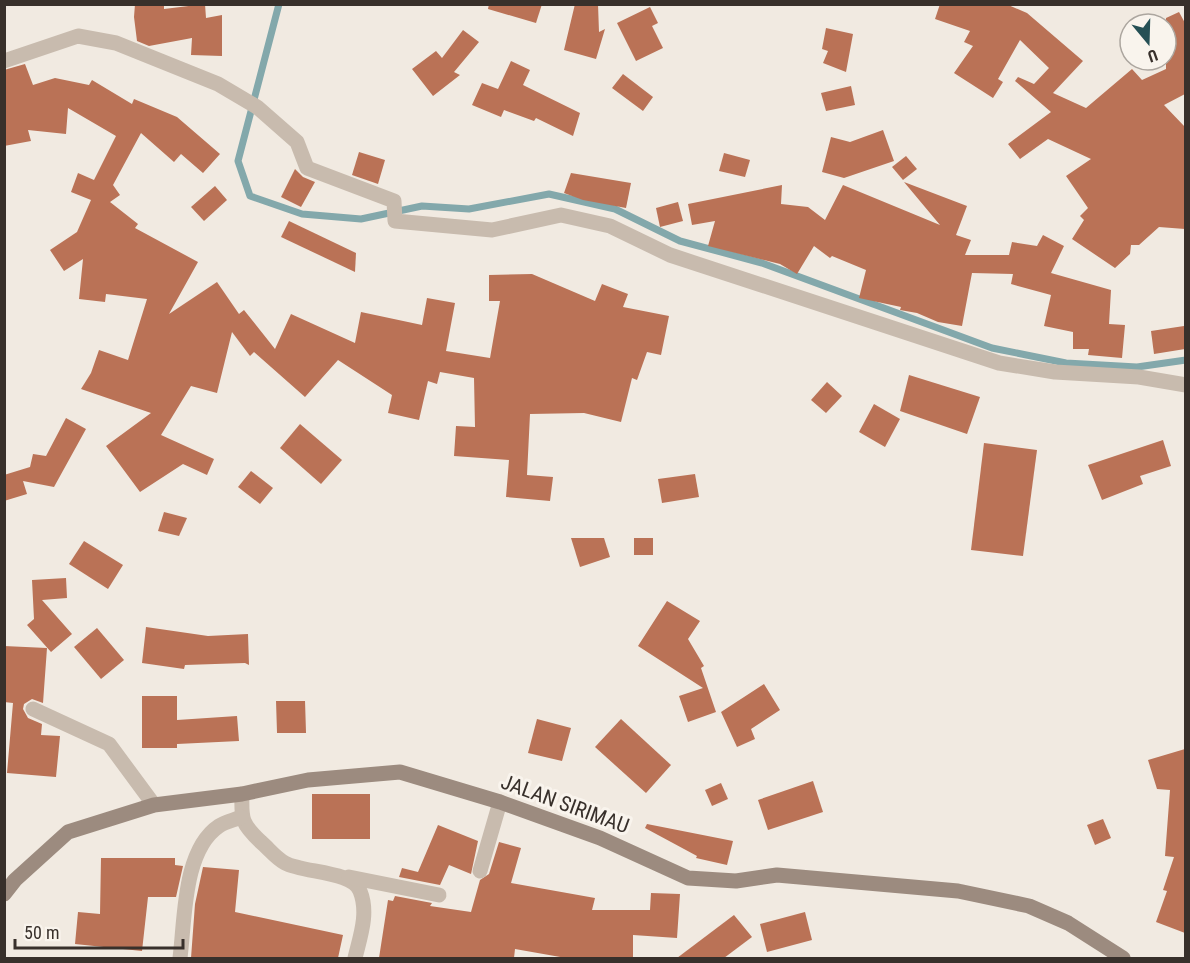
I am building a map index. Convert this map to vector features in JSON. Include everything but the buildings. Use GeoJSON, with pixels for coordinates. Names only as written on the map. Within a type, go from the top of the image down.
{"type":"FeatureCollection","features":[{"type":"Feature","properties":{"kind":"main road","name":"JALAN SIRIMAU"},"geometry":{"type":"LineString","coordinates":[[4,894],[15,880],[68,832],[154,805],[242,794],[308,780],[400,772],[501,802],[600,838],[688,878],[736,881],[777,875],[958,891],[1029,906],[1068,923],[1123,958]]}},
{"type":"Feature","properties":{"kind":"street"},"geometry":{"type":"LineString","coordinates":[[4,61],[78,36],[116,43],[218,84],[257,107],[297,142],[308,168],[394,201],[395,221],[492,230],[561,215],[610,226],[680,259],[999,363],[1055,372],[1140,377],[1185,385]]}},
{"type":"Feature","properties":{"kind":"street"},"geometry":{"type":"LineString","coordinates":[[33,709],[109,744],[154,805]]}},
{"type":"Feature","properties":{"kind":"street"},"geometry":{"type":"LineString","coordinates":[[242,794],[241,817],[247,828],[285,863],[350,880],[360,888],[364,906],[355,958]]}},
{"type":"Feature","properties":{"kind":"street"},"geometry":{"type":"LineString","coordinates":[[480,871],[501,802]]}},
{"type":"Feature","properties":{"kind":"street"},"geometry":{"type":"LineString","coordinates":[[180,958],[191,868],[203,843],[219,826],[241,817]]}},
{"type":"Feature","properties":{"kind":"street"},"geometry":{"type":"LineString","coordinates":[[350,880],[347,877],[439,895]]}},
{"type":"Feature","properties":{"kind":"waterway"},"geometry":{"type":"LineString","coordinates":[[279,4],[238,161],[250,196],[302,214],[361,219],[422,206],[469,209],[549,194],[615,209],[680,241],[762,263],[992,348],[1066,363],[1137,367],[1186,360]]}}]}
